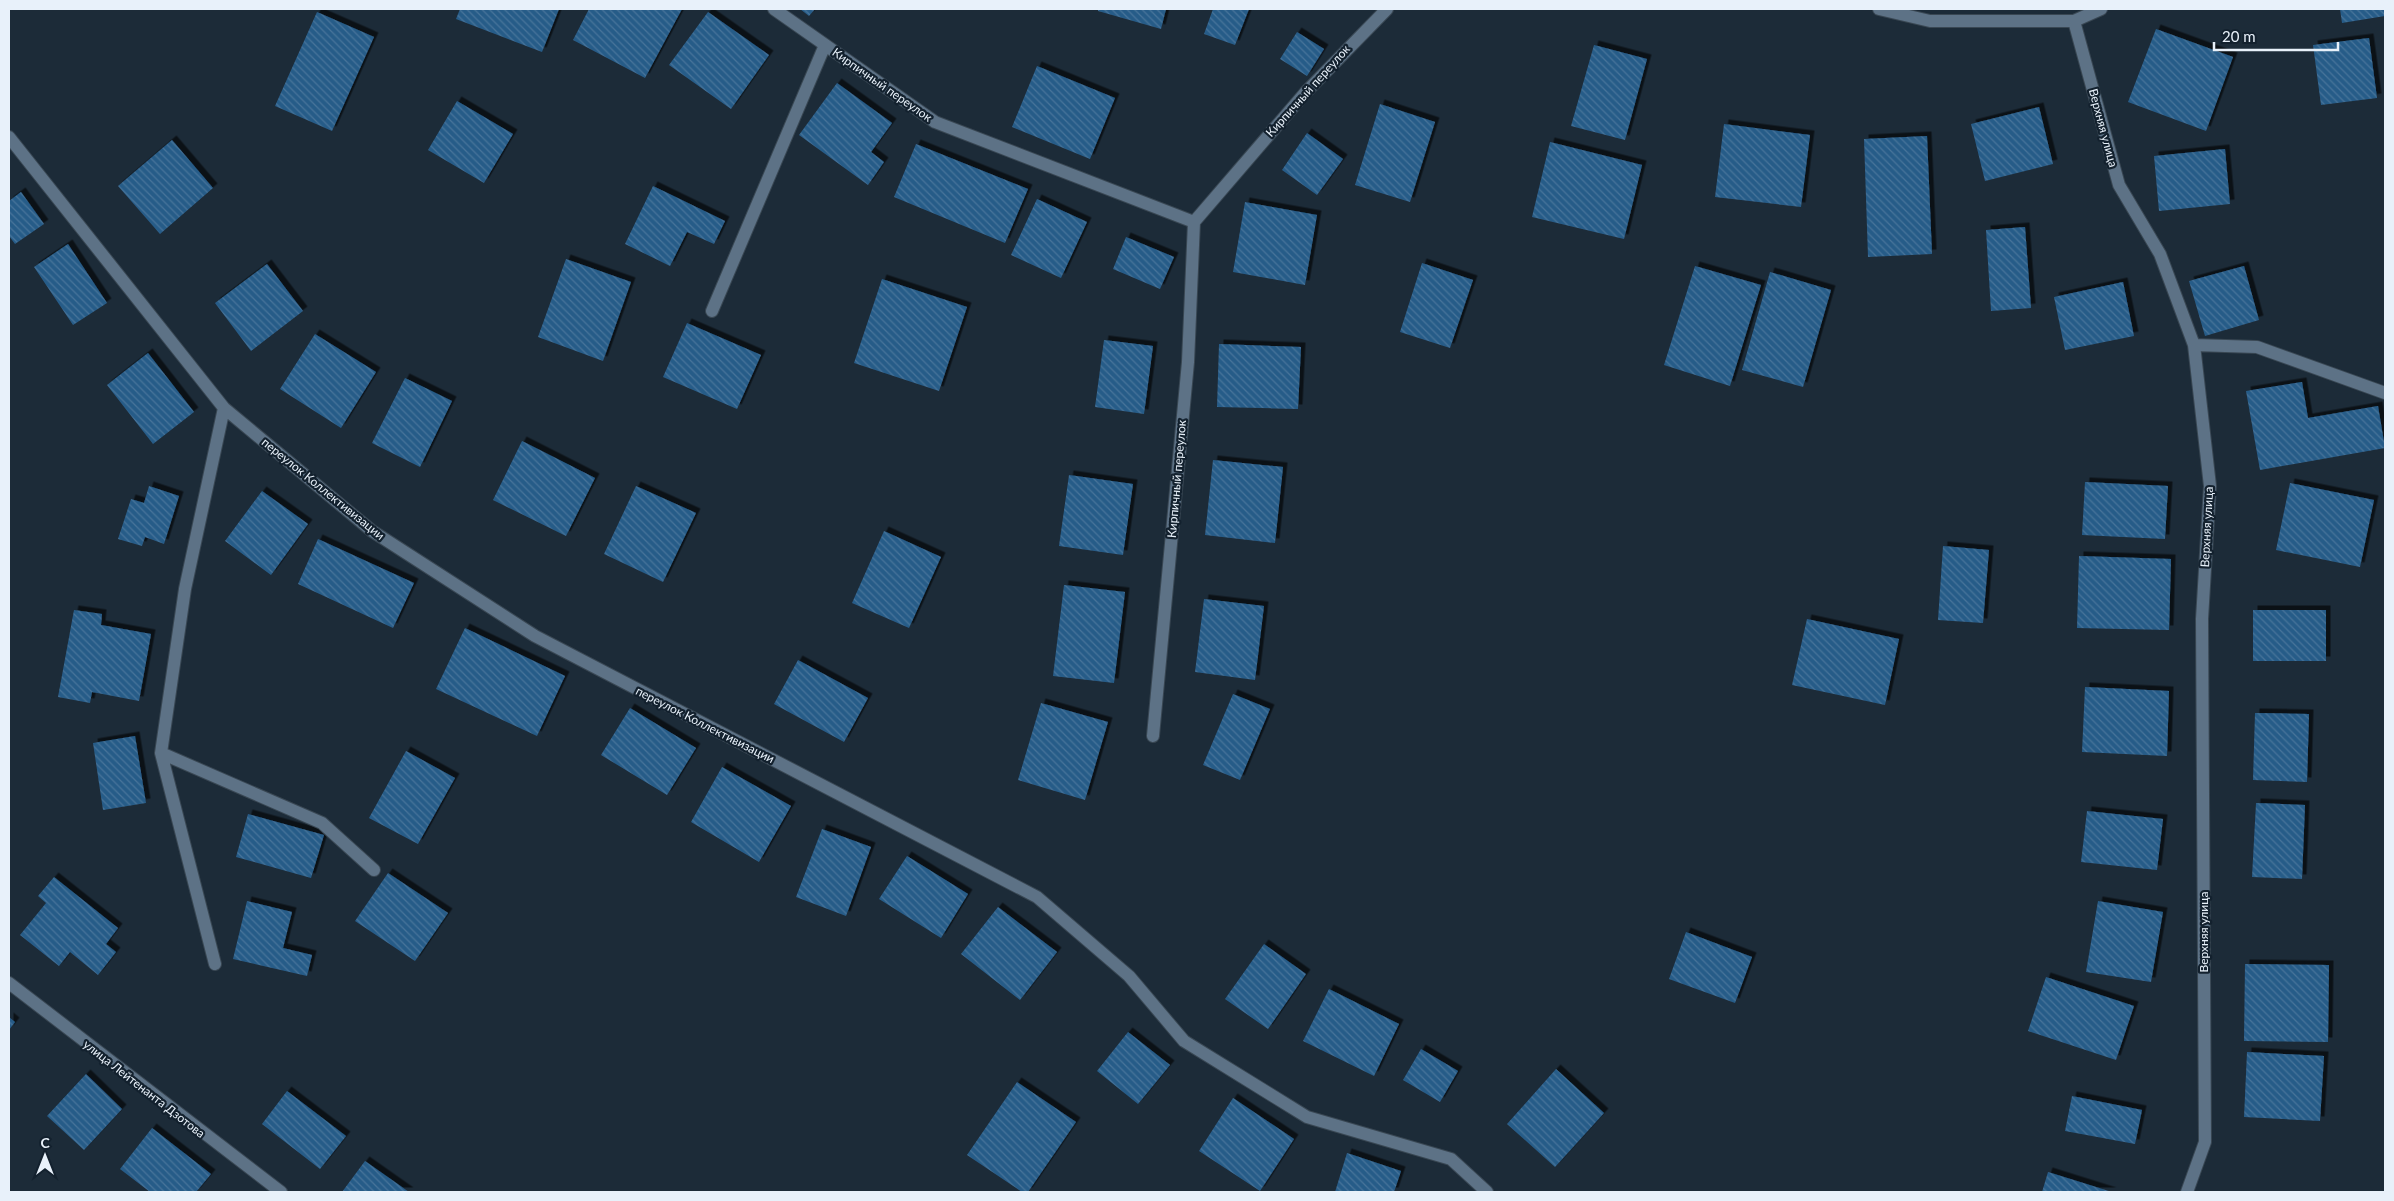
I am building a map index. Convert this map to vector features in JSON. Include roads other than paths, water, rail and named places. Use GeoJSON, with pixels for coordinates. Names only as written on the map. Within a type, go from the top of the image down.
{"type":"FeatureCollection","features":[{"type":"Feature","properties":{"kind":"street","name":"Кирпичный переулок"},"geometry":{"type":"LineString","coordinates":[[774,9],[935,122],[1194,222]]}},
{"type":"Feature","properties":{"kind":"street","name":"Кирпичный переулок"},"geometry":{"type":"LineString","coordinates":[[1154,736],[1188,362],[1194,222],[1306,93],[1387,9]]}},
{"type":"Feature","properties":{"kind":"street"},"geometry":{"type":"LineString","coordinates":[[1879,9],[1930,20],[2074,20],[2101,9]]}},
{"type":"Feature","properties":{"kind":"street","name":"Верхняя улица"},"geometry":{"type":"LineString","coordinates":[[2074,20],[2119,185],[2160,254],[2194,345],[2210,486],[2202,619],[2205,1142],[2187,1192]]}},
{"type":"Feature","properties":{"kind":"street"},"geometry":{"type":"LineString","coordinates":[[712,311],[824,45]]}},
{"type":"Feature","properties":{"kind":"street","name":"переулок Коллективизации"},"geometry":{"type":"LineString","coordinates":[[9,137],[224,408],[372,530],[535,636],[1036,897],[1129,976],[1184,1041],[1307,1117],[1451,1159],[1487,1192]]}},
{"type":"Feature","properties":{"kind":"street"},"geometry":{"type":"LineString","coordinates":[[2194,345],[2257,347],[2385,393]]}},
{"type":"Feature","properties":{"kind":"street"},"geometry":{"type":"LineString","coordinates":[[216,964],[161,754],[186,589],[224,408]]}},
{"type":"Feature","properties":{"kind":"street"},"geometry":{"type":"LineString","coordinates":[[161,754],[322,823],[374,870]]}},
{"type":"Feature","properties":{"kind":"street","name":"улица Лейтенанта Дзотова"},"geometry":{"type":"LineString","coordinates":[[9,983],[256,1175],[281,1192]]}}]}
